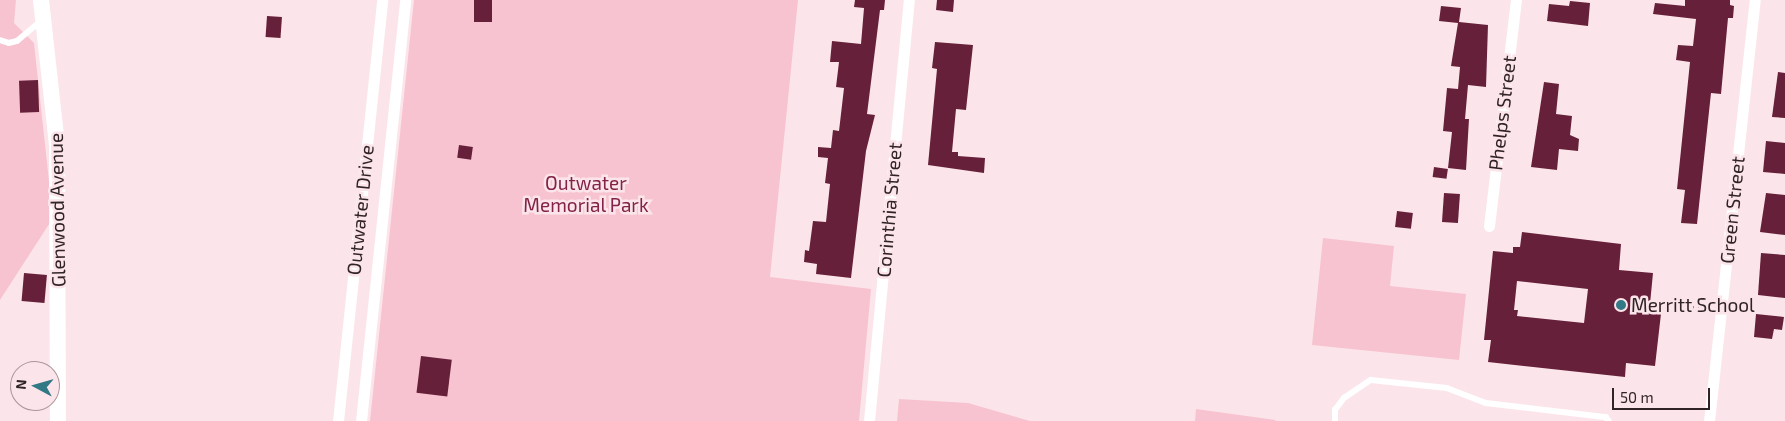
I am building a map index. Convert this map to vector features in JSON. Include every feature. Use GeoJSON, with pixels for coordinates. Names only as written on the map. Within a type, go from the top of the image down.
{"type":"FeatureCollection","features":[{"type":"Feature","properties":{"kind":"street","name":"Glenwood Avenue"},"geometry":{"type":"LineString","coordinates":[[41,0],[57,144],[58,421]]}},
{"type":"Feature","properties":{"kind":"street","name":"Outwater Drive"},"geometry":{"type":"LineString","coordinates":[[338,421],[382,0]]}},
{"type":"Feature","properties":{"kind":"street","name":"Outwater Drive"},"geometry":{"type":"LineString","coordinates":[[361,421],[405,0]]}},
{"type":"Feature","properties":{"kind":"street","name":"Corinthia Street"},"geometry":{"type":"LineString","coordinates":[[869,421],[909,0]]}},
{"type":"Feature","properties":{"kind":"street","name":"Phelps Street"},"geometry":{"type":"LineString","coordinates":[[1489,226],[1516,0]]}},
{"type":"Feature","properties":{"kind":"street","name":"Green Street"},"geometry":{"type":"LineString","coordinates":[[1709,421],[1756,0]]}},
{"type":"Feature","properties":{"kind":"lane"},"geometry":{"type":"LineString","coordinates":[[0,40],[10,44],[17,41],[43,19]]}},
{"type":"Feature","properties":{"kind":"lane"},"geometry":{"type":"LineString","coordinates":[[1334,421],[1335,410],[1344,398],[1371,380],[1448,388],[1486,404],[1606,417],[1609,421]]}},
{"type":"Feature","properties":{"kind":"path"},"geometry":{"type":"LineString","coordinates":[[1653,303],[1704,308]]}},
{"type":"Feature","properties":{"kind":"green space"},"geometry":{"type":"Polygon","coordinates":[[[0,0],[16,0],[14,23],[34,43],[53,218],[0,300],[0,0]]]}},
{"type":"Feature","properties":{"kind":"green space","name":"Outwater Memorial Park"},"geometry":{"type":"Polygon","coordinates":[[[414,0],[798,0],[770,277],[871,289],[859,421],[370,421],[414,0]]]}},
{"type":"Feature","properties":{"kind":"green space"},"geometry":{"type":"Polygon","coordinates":[[[1323,238],[1394,246],[1390,286],[1466,294],[1459,360],[1312,345],[1323,238]]]}},
{"type":"Feature","properties":{"kind":"green space"},"geometry":{"type":"Polygon","coordinates":[[[899,399],[968,403],[1030,421],[897,421],[899,399]]]}},
{"type":"Feature","properties":{"kind":"green space"},"geometry":{"type":"Polygon","coordinates":[[[1196,409],[1275,420],[1276,421],[1195,421],[1196,409]]]}},
{"type":"Feature","properties":{"kind":"building"},"geometry":{"type":"Polygon","coordinates":[[[474,0],[492,0],[492,22],[474,22],[474,0]]]}},
{"type":"Feature","properties":{"kind":"building"},"geometry":{"type":"Polygon","coordinates":[[[855,0],[885,0],[884,10],[880,10],[867,114],[875,115],[866,151],[851,278],[816,274],[817,264],[804,262],[805,250],[809,251],[813,221],[826,222],[830,184],[825,183],[828,158],[818,157],[818,147],[831,148],[833,130],[839,131],[844,88],[836,87],[839,62],[830,62],[832,41],[861,44],[864,8],[854,7],[855,0]]]}},
{"type":"Feature","properties":{"kind":"building"},"geometry":{"type":"Polygon","coordinates":[[[937,0],[954,0],[953,12],[936,10],[937,0]]]}},
{"type":"Feature","properties":{"kind":"building"},"geometry":{"type":"Polygon","coordinates":[[[1685,0],[1730,0],[1730,5],[1734,6],[1733,18],[1728,18],[1721,94],[1711,93],[1697,224],[1681,223],[1685,190],[1677,189],[1690,62],[1676,60],[1678,45],[1693,46],[1696,19],[1653,14],[1655,3],[1685,6],[1685,0]]]}},
{"type":"Feature","properties":{"kind":"building"},"geometry":{"type":"Polygon","coordinates":[[[1570,1],[1590,3],[1588,26],[1547,21],[1549,4],[1569,6],[1570,1]]]}},
{"type":"Feature","properties":{"kind":"building"},"geometry":{"type":"Polygon","coordinates":[[[1441,6],[1461,8],[1459,22],[1488,25],[1486,87],[1468,85],[1465,119],[1469,119],[1466,170],[1448,168],[1452,132],[1443,131],[1447,88],[1458,89],[1460,67],[1451,66],[1458,23],[1439,21],[1441,6]]]}},
{"type":"Feature","properties":{"kind":"building"},"geometry":{"type":"Polygon","coordinates":[[[267,16],[282,17],[280,38],[266,37],[267,16]]]}},
{"type":"Feature","properties":{"kind":"building"},"geometry":{"type":"Polygon","coordinates":[[[935,42],[973,45],[966,110],[956,109],[952,152],[958,152],[958,156],[985,158],[984,173],[928,165],[937,69],[932,68],[935,42]]]}},
{"type":"Feature","properties":{"kind":"building"},"geometry":{"type":"Polygon","coordinates":[[[1778,72],[1785,73],[1785,118],[1772,117],[1778,72]]]}},
{"type":"Feature","properties":{"kind":"building"},"geometry":{"type":"Polygon","coordinates":[[[38,80],[39,112],[20,113],[19,81],[38,80]]]}},
{"type":"Feature","properties":{"kind":"building"},"geometry":{"type":"Polygon","coordinates":[[[1544,82],[1559,84],[1556,114],[1572,116],[1570,135],[1579,139],[1578,151],[1559,149],[1557,170],[1531,167],[1544,82]]]}},
{"type":"Feature","properties":{"kind":"building"},"geometry":{"type":"Polygon","coordinates":[[[1766,141],[1785,143],[1785,174],[1763,172],[1766,141]]]}},
{"type":"Feature","properties":{"kind":"building"},"geometry":{"type":"Polygon","coordinates":[[[459,145],[473,147],[471,160],[457,158],[459,145]]]}},
{"type":"Feature","properties":{"kind":"building"},"geometry":{"type":"Polygon","coordinates":[[[1434,167],[1448,169],[1446,179],[1433,177],[1434,167]]]}},
{"type":"Feature","properties":{"kind":"building"},"geometry":{"type":"Polygon","coordinates":[[[1444,193],[1460,194],[1458,223],[1442,222],[1444,193]]]}},
{"type":"Feature","properties":{"kind":"building"},"geometry":{"type":"Polygon","coordinates":[[[1766,193],[1785,195],[1785,235],[1760,232],[1766,193]]]}},
{"type":"Feature","properties":{"kind":"building"},"geometry":{"type":"Polygon","coordinates":[[[1397,211],[1413,213],[1411,229],[1395,227],[1397,211]]]}},
{"type":"Feature","properties":{"kind":"building","name":"Merritt School"},"geometry":{"type":"Polygon","coordinates":[[[1522,232],[1621,244],[1619,270],[1653,273],[1650,304],[1662,305],[1655,366],[1626,363],[1625,377],[1488,362],[1491,340],[1484,340],[1493,251],[1513,253],[1513,247],[1520,247],[1522,232]],[[1517,281],[1514,310],[1518,310],[1517,316],[1584,323],[1588,289],[1517,281]]]}},
{"type":"Feature","properties":{"kind":"building"},"geometry":{"type":"Polygon","coordinates":[[[1761,253],[1785,255],[1785,298],[1758,295],[1761,253]]]}},
{"type":"Feature","properties":{"kind":"building"},"geometry":{"type":"Polygon","coordinates":[[[24,273],[47,275],[44,303],[22,301],[24,273]]]}},
{"type":"Feature","properties":{"kind":"building"},"geometry":{"type":"Polygon","coordinates":[[[1756,314],[1784,317],[1782,330],[1774,329],[1772,339],[1754,337],[1756,314]]]}},
{"type":"Feature","properties":{"kind":"building"},"geometry":{"type":"Polygon","coordinates":[[[421,356],[452,360],[447,397],[416,393],[421,356]]]}},
{"type":"Feature","properties":{"kind":"place","name":"Merritt School"},"geometry":{"type":"Point","coordinates":[1621,305]}}]}
